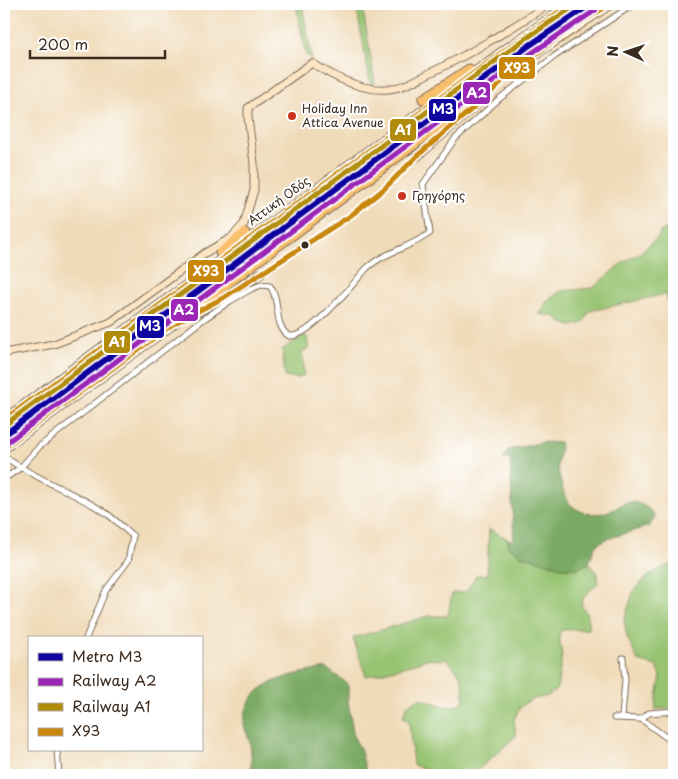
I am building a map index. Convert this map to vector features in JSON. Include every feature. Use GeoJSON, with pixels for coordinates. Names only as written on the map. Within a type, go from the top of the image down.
{"type":"FeatureCollection","features":[{"type":"Feature","properties":{"kind":"highway","name":"Αττική Οδός"},"geometry":{"type":"LineString","coordinates":[[4,420],[498,55],[570,4]]}},
{"type":"Feature","properties":{"kind":"highway"},"geometry":{"type":"LineString","coordinates":[[4,452],[510,73],[610,4]]}},
{"type":"Feature","properties":{"kind":"highway"},"geometry":{"type":"LineString","coordinates":[[423,99],[479,63],[498,55]]}},
{"type":"Feature","properties":{"kind":"highway"},"geometry":{"type":"LineString","coordinates":[[417,156],[488,95],[510,73]]}},
{"type":"Feature","properties":{"kind":"highway"},"geometry":{"type":"LineString","coordinates":[[116,337],[143,311],[245,233]]}},
{"type":"Feature","properties":{"kind":"highway"},"geometry":{"type":"LineString","coordinates":[[173,324],[223,298],[260,274]]}},
{"type":"Feature","properties":{"kind":"street"},"geometry":{"type":"LineString","coordinates":[[4,353],[54,344],[111,322],[205,253],[231,238],[244,224],[254,190],[248,108],[312,63],[342,80],[374,88],[395,88],[423,77],[478,49],[549,4]]}},
{"type":"Feature","properties":{"kind":"street"},"geometry":{"type":"LineString","coordinates":[[4,479],[20,468],[40,446],[118,384],[201,321],[251,289],[261,285],[270,286],[275,293],[281,326],[288,336],[298,335],[326,314],[376,260],[402,249],[430,233],[423,184],[455,139],[500,99],[555,56],[634,4]]}},
{"type":"Feature","properties":{"kind":"street"},"geometry":{"type":"LineString","coordinates":[[4,452],[20,468],[104,512],[133,536],[128,561],[106,590],[87,636]]}},
{"type":"Feature","properties":{"kind":"street"},"geometry":{"type":"LineString","coordinates":[[622,717],[625,680],[623,658]]}},
{"type":"Feature","properties":{"kind":"street"},"geometry":{"type":"LineString","coordinates":[[641,720],[649,712],[674,711]]}},
{"type":"Feature","properties":{"kind":"street"},"geometry":{"type":"LineString","coordinates":[[614,718],[622,717],[641,720],[674,743]]}},
{"type":"Feature","properties":{"kind":"street"},"geometry":{"type":"LineString","coordinates":[[57,752],[59,775]]}},
{"type":"Feature","properties":{"kind":"street"},"geometry":{"type":"LineString","coordinates":[[4,770],[10,775]]}},
{"type":"Feature","properties":{"kind":"green space"},"geometry":{"type":"Polygon","coordinates":[[[296,4],[302,4],[312,59],[306,55],[296,4]]]}},
{"type":"Feature","properties":{"kind":"green space"},"geometry":{"type":"Polygon","coordinates":[[[356,4],[362,4],[375,83],[370,83],[356,4]]]}},
{"type":"Feature","properties":{"kind":"green space"},"geometry":{"type":"Polygon","coordinates":[[[674,225],[674,330],[666,294],[590,311],[583,323],[572,326],[560,322],[554,316],[539,314],[542,312],[546,302],[561,291],[593,288],[621,264],[640,253],[660,235],[660,232],[674,225]]]}},
{"type":"Feature","properties":{"kind":"green space"},"geometry":{"type":"Polygon","coordinates":[[[302,336],[307,337],[309,349],[302,351],[304,375],[298,378],[285,377],[282,350],[302,336]]]}},
{"type":"Feature","properties":{"kind":"green space"},"geometry":{"type":"Polygon","coordinates":[[[543,442],[560,443],[558,470],[564,494],[576,509],[582,512],[600,514],[627,502],[634,502],[648,508],[655,517],[649,526],[604,540],[595,546],[589,563],[578,568],[565,568],[521,555],[508,546],[508,539],[514,541],[510,459],[503,459],[508,450],[543,442]]]}},
{"type":"Feature","properties":{"kind":"green space"},"geometry":{"type":"Polygon","coordinates":[[[489,529],[508,539],[508,546],[521,555],[565,568],[578,568],[589,563],[597,573],[598,583],[584,597],[581,603],[587,615],[589,629],[561,630],[559,636],[562,655],[557,689],[548,696],[530,700],[521,706],[514,719],[516,736],[472,775],[443,775],[413,765],[409,721],[403,717],[407,706],[419,698],[442,706],[453,706],[464,701],[461,677],[445,658],[440,660],[427,659],[366,676],[353,638],[429,616],[448,616],[452,593],[466,592],[476,575],[487,575],[489,529]]]}},
{"type":"Feature","properties":{"kind":"green space"},"geometry":{"type":"Polygon","coordinates":[[[674,562],[674,709],[655,709],[661,675],[656,666],[638,661],[627,637],[624,621],[633,592],[648,576],[674,562]]]}},
{"type":"Feature","properties":{"kind":"green space"},"geometry":{"type":"Polygon","coordinates":[[[326,668],[348,684],[348,701],[354,738],[360,748],[367,775],[251,775],[251,748],[244,722],[247,707],[253,696],[274,681],[326,668]]]}},
{"type":"Feature","properties":{"kind":"metro line","name":"Μ3"},"geometry":{"type":"LineString","coordinates":[[4,435],[527,47],[591,4]]}},
{"type":"Feature","properties":{"kind":"rail line","name":"A1"},"geometry":{"type":"LineString","coordinates":[[4,426],[523,41],[578,4]]}},
{"type":"Feature","properties":{"kind":"rail line","name":"A2"},"geometry":{"type":"LineString","coordinates":[[8,441],[531,53],[595,10]]}},
{"type":"Feature","properties":{"kind":"transit line","name":"X93"},"geometry":{"type":"LineString","coordinates":[[4,420],[498,55],[570,4]]}},
{"type":"Feature","properties":{"kind":"transit line","name":"X93"},"geometry":{"type":"LineString","coordinates":[[4,448],[173,324],[223,298],[350,216],[384,189],[417,156],[488,95],[510,73],[610,4]]}},
{"type":"Feature","properties":{"kind":"place","name":"Holiday Inn Attica Avenue"},"geometry":{"type":"Point","coordinates":[292,116]}},
{"type":"Feature","properties":{"kind":"place","name":"Γρηγόρης"},"geometry":{"type":"Point","coordinates":[402,196]}}]}
